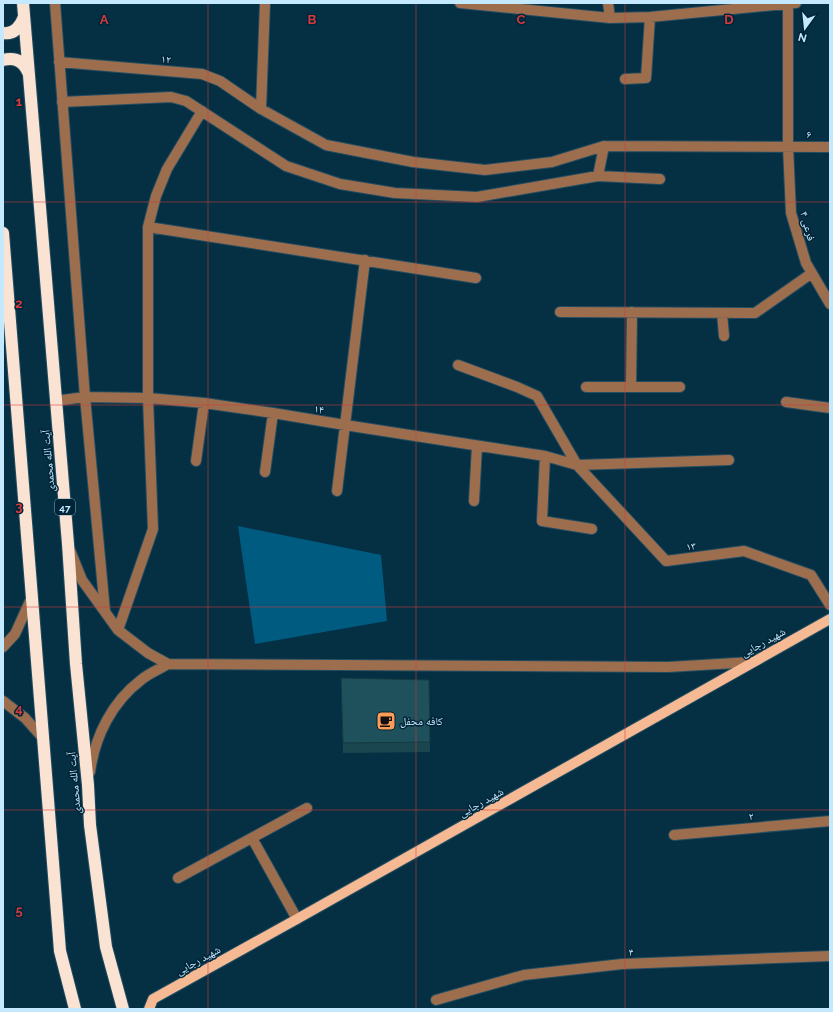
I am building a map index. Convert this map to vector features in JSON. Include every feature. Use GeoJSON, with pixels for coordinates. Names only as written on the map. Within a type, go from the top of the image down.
{"type":"FeatureCollection","features":[{"type":"Feature","properties":{"kind":"highway","name":"آیت الله محمدی"},"geometry":{"type":"LineString","coordinates":[[23,3],[90,825],[106,947],[122,1009]]}},
{"type":"Feature","properties":{"kind":"highway"},"geometry":{"type":"LineString","coordinates":[[3,33],[7,34],[15,31],[21,25],[24,17]]}},
{"type":"Feature","properties":{"kind":"highway"},"geometry":{"type":"LineString","coordinates":[[3,60],[10,58],[18,60],[24,65],[28,72]]}},
{"type":"Feature","properties":{"kind":"highway"},"geometry":{"type":"LineString","coordinates":[[3,232],[60,951],[75,1009]]}},
{"type":"Feature","properties":{"kind":"main road","name":"شهید رجایی"},"geometry":{"type":"LineString","coordinates":[[149,1009],[153,999],[830,619]]}},
{"type":"Feature","properties":{"kind":"street"},"geometry":{"type":"LineString","coordinates":[[55,3],[85,397],[105,612]]}},
{"type":"Feature","properties":{"kind":"street"},"geometry":{"type":"LineString","coordinates":[[261,109],[265,3]]}},
{"type":"Feature","properties":{"kind":"street"},"geometry":{"type":"LineString","coordinates":[[460,3],[610,18],[650,17],[792,4]]}},
{"type":"Feature","properties":{"kind":"street"},"geometry":{"type":"LineString","coordinates":[[608,3],[610,18]]}},
{"type":"Feature","properties":{"kind":"street","name":"فرعی ۴"},"geometry":{"type":"LineString","coordinates":[[792,4],[788,146],[791,213],[806,263],[830,304]]}},
{"type":"Feature","properties":{"kind":"street"},"geometry":{"type":"LineString","coordinates":[[625,79],[646,78],[650,17]]}},
{"type":"Feature","properties":{"kind":"street","name":"۱۲"},"geometry":{"type":"LineString","coordinates":[[59,62],[202,74],[220,81],[261,109],[326,145],[413,162],[485,170],[552,162],[604,146]]}},
{"type":"Feature","properties":{"kind":"street"},"geometry":{"type":"LineString","coordinates":[[62,102],[171,97],[186,101],[286,166],[340,184],[395,193],[477,197],[598,176],[660,179]]}},
{"type":"Feature","properties":{"kind":"street"},"geometry":{"type":"LineString","coordinates":[[118,630],[153,529],[148,398],[148,227],[156,196],[167,169],[202,111]]}},
{"type":"Feature","properties":{"kind":"street"},"geometry":{"type":"LineString","coordinates":[[598,176],[604,146]]}},
{"type":"Feature","properties":{"kind":"street","name":"۶"},"geometry":{"type":"LineString","coordinates":[[604,146],[830,146]]}},
{"type":"Feature","properties":{"kind":"street"},"geometry":{"type":"LineString","coordinates":[[148,227],[476,278]]}},
{"type":"Feature","properties":{"kind":"street"},"geometry":{"type":"LineString","coordinates":[[336,491],[365,260]]}},
{"type":"Feature","properties":{"kind":"street"},"geometry":{"type":"LineString","coordinates":[[560,312],[755,313],[812,274]]}},
{"type":"Feature","properties":{"kind":"street"},"geometry":{"type":"LineString","coordinates":[[631,387],[632,312]]}},
{"type":"Feature","properties":{"kind":"street"},"geometry":{"type":"LineString","coordinates":[[722,313],[724,336]]}},
{"type":"Feature","properties":{"kind":"street"},"geometry":{"type":"LineString","coordinates":[[458,365],[537,396],[577,465],[729,460]]}},
{"type":"Feature","properties":{"kind":"street"},"geometry":{"type":"LineString","coordinates":[[586,387],[680,387]]}},
{"type":"Feature","properties":{"kind":"street","name":"۱۴"},"geometry":{"type":"LineString","coordinates":[[55,401],[85,397],[148,398],[204,403],[545,456],[577,465]]}},
{"type":"Feature","properties":{"kind":"street"},"geometry":{"type":"LineString","coordinates":[[786,402],[830,408]]}},
{"type":"Feature","properties":{"kind":"street"},"geometry":{"type":"LineString","coordinates":[[196,461],[204,403]]}},
{"type":"Feature","properties":{"kind":"street"},"geometry":{"type":"LineString","coordinates":[[266,472],[273,413]]}},
{"type":"Feature","properties":{"kind":"street"},"geometry":{"type":"LineString","coordinates":[[474,501],[477,446]]}},
{"type":"Feature","properties":{"kind":"street"},"geometry":{"type":"LineString","coordinates":[[545,456],[542,521],[592,529]]}},
{"type":"Feature","properties":{"kind":"street","name":"۱۳"},"geometry":{"type":"LineString","coordinates":[[577,465],[666,561],[744,551],[811,575],[830,605]]}},
{"type":"Feature","properties":{"kind":"street"},"geometry":{"type":"LineString","coordinates":[[68,544],[82,580],[118,630],[148,653],[168,664],[668,667],[752,662]]}},
{"type":"Feature","properties":{"kind":"street"},"geometry":{"type":"LineString","coordinates":[[3,647],[15,634],[32,599]]}},
{"type":"Feature","properties":{"kind":"street"},"geometry":{"type":"LineString","coordinates":[[88,786],[92,755],[103,726],[120,701],[142,679],[168,664]]}},
{"type":"Feature","properties":{"kind":"street"},"geometry":{"type":"LineString","coordinates":[[3,701],[25,718],[42,737]]}},
{"type":"Feature","properties":{"kind":"street"},"geometry":{"type":"LineString","coordinates":[[178,878],[307,808]]}},
{"type":"Feature","properties":{"kind":"street","name":"۲"},"geometry":{"type":"LineString","coordinates":[[674,835],[830,821]]}},
{"type":"Feature","properties":{"kind":"street"},"geometry":{"type":"LineString","coordinates":[[252,838],[297,919]]}},
{"type":"Feature","properties":{"kind":"street","name":"۴"},"geometry":{"type":"LineString","coordinates":[[436,1000],[524,975],[614,965],[830,956]]}},
{"type":"Feature","properties":{"kind":"shaded area"},"geometry":{"type":"Polygon","coordinates":[[[238,526],[381,555],[387,621],[255,644],[238,526]]]}},
{"type":"Feature","properties":{"kind":"building","name":"کافه محفل"},"geometry":{"type":"Polygon","coordinates":[[[341,678],[429,680],[430,742],[343,743],[341,678]]]}},
{"type":"Feature","properties":{"kind":"place","name":"کافه محفل"},"geometry":{"type":"Point","coordinates":[386,721]}}]}
